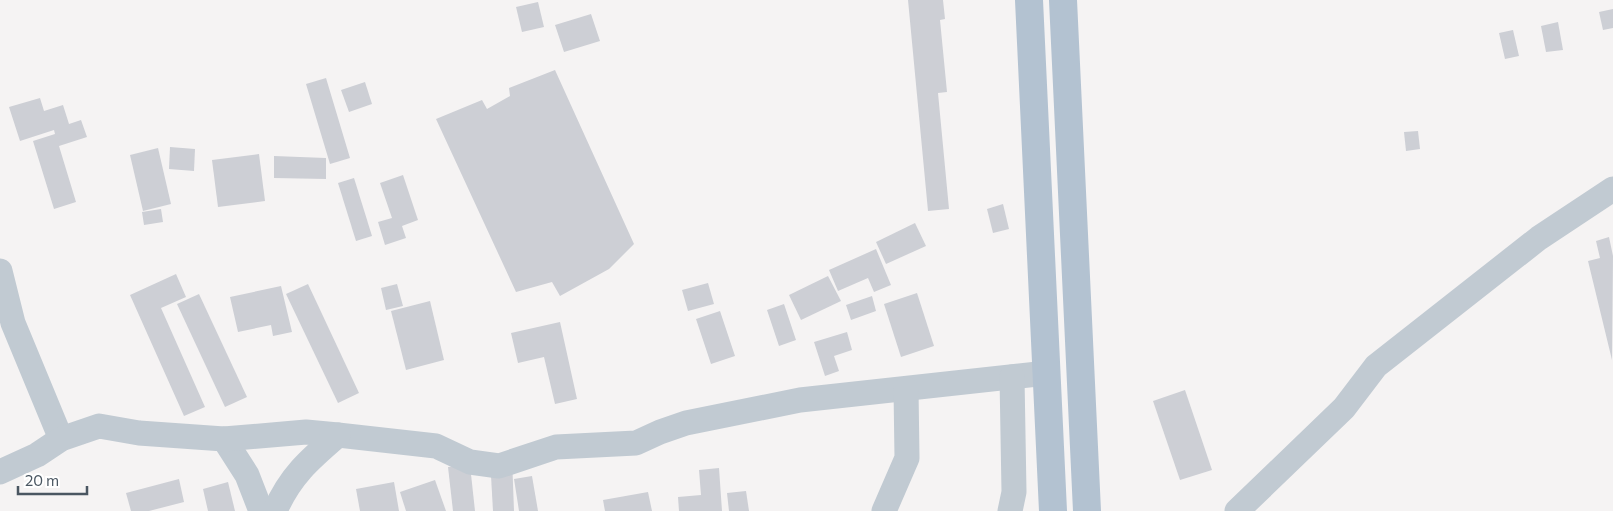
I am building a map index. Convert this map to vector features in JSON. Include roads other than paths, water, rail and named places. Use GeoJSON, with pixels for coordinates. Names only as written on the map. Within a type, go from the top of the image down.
{"type":"FeatureCollection","features":[{"type":"Feature","properties":{"kind":"main road"},"geometry":{"type":"LineString","coordinates":[[1029,0],[1054,511]]}},
{"type":"Feature","properties":{"kind":"main road"},"geometry":{"type":"LineString","coordinates":[[1063,0],[1087,511]]}},
{"type":"Feature","properties":{"kind":"street"},"geometry":{"type":"LineString","coordinates":[[1237,511],[1344,408],[1376,366],[1539,238],[1613,189]]}},
{"type":"Feature","properties":{"kind":"street"},"geometry":{"type":"LineString","coordinates":[[0,271],[13,323],[61,439]]}},
{"type":"Feature","properties":{"kind":"street"},"geometry":{"type":"LineString","coordinates":[[0,472],[37,455],[61,439],[99,426],[139,433],[224,439],[306,432],[338,434],[436,446],[470,462],[499,466],[556,447],[636,444],[660,432],[686,423],[800,400],[1047,373]]}},
{"type":"Feature","properties":{"kind":"street"},"geometry":{"type":"LineString","coordinates":[[1010,511],[1014,492],[1012,377]]}},
{"type":"Feature","properties":{"kind":"street"},"geometry":{"type":"LineString","coordinates":[[884,511],[907,458],[906,389]]}},
{"type":"Feature","properties":{"kind":"street"},"geometry":{"type":"LineString","coordinates":[[275,511],[285,488],[307,462],[338,434]]}},
{"type":"Feature","properties":{"kind":"street"},"geometry":{"type":"LineString","coordinates":[[224,439],[247,475],[261,511]]}}]}
